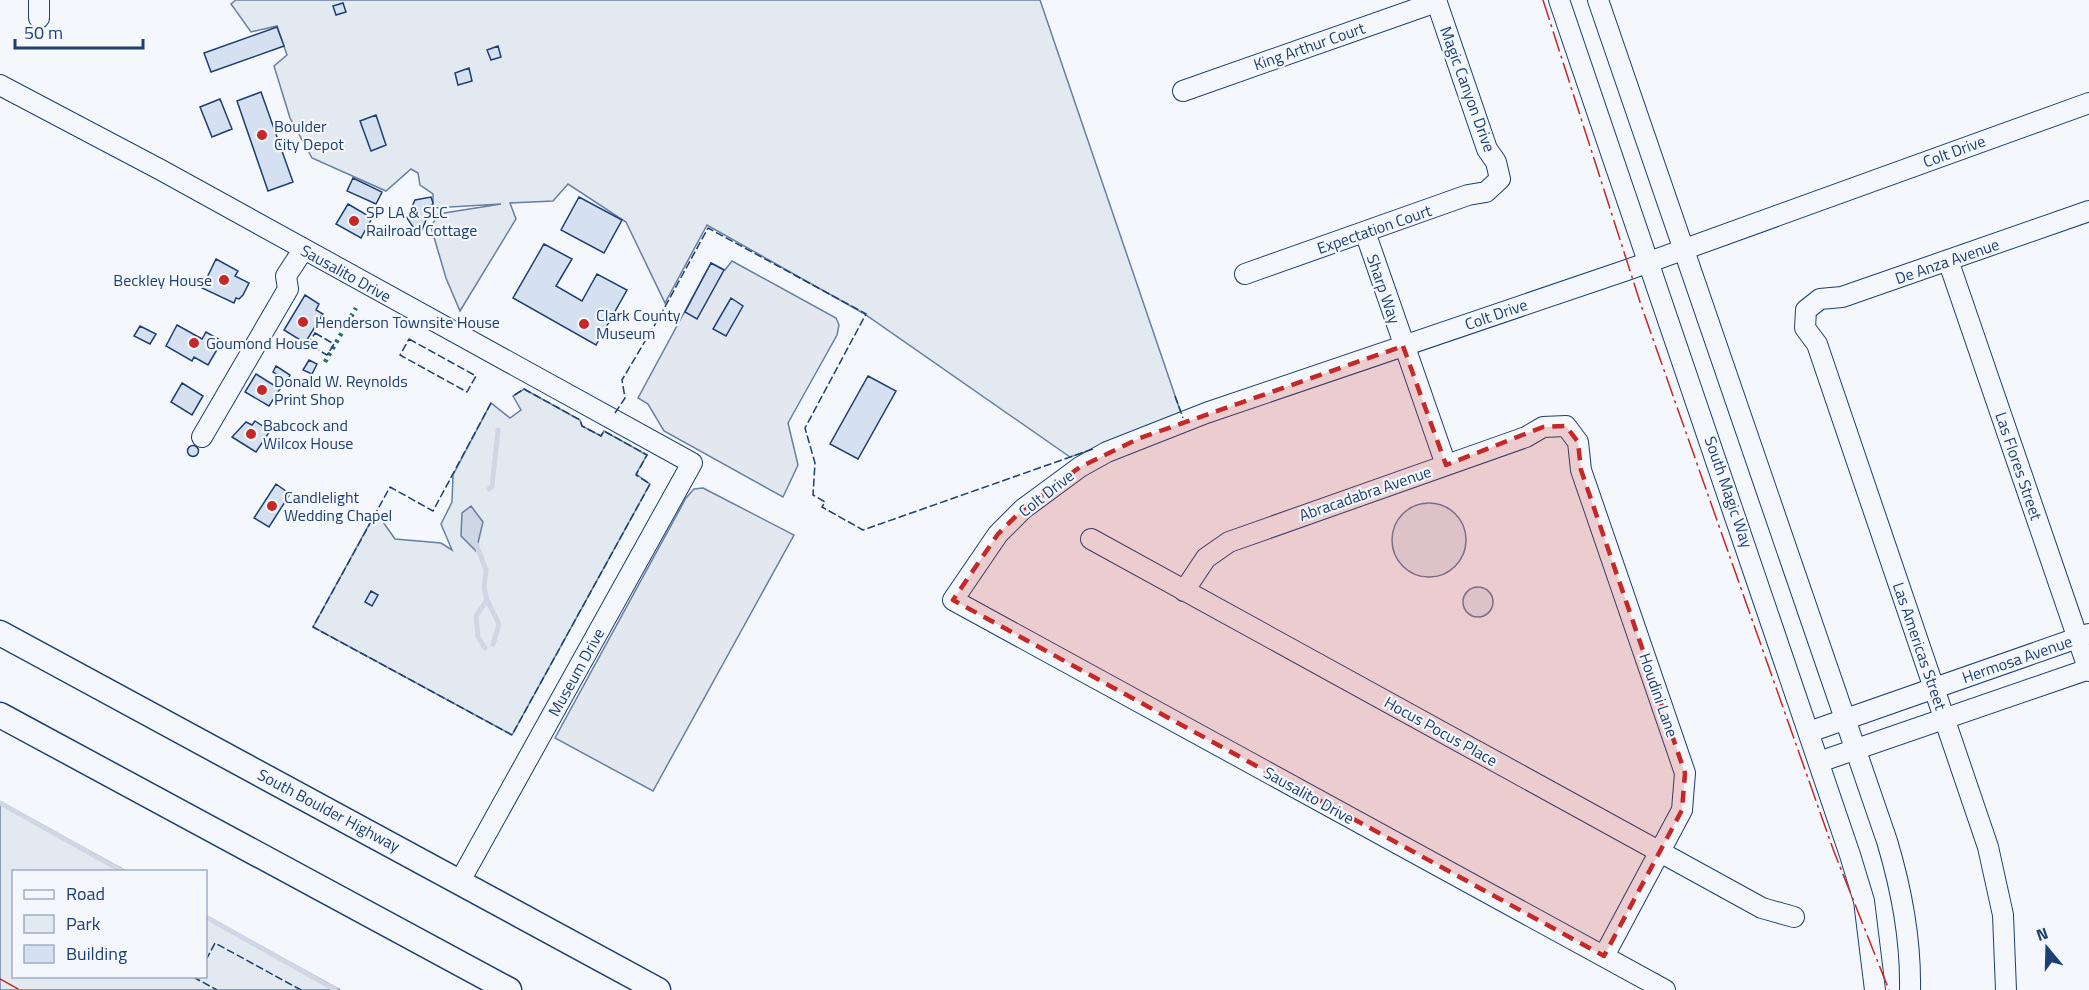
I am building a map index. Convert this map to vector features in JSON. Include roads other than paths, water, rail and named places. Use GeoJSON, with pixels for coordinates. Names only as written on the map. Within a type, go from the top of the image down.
{"type":"FeatureCollection","features":[{"type":"Feature","properties":{"kind":"main road","name":"South Boulder Highway"},"geometry":{"type":"LineString","coordinates":[[0,633],[658,990]]}},
{"type":"Feature","properties":{"kind":"main road"},"geometry":{"type":"LineString","coordinates":[[0,715],[509,990]]}},
{"type":"Feature","properties":{"kind":"street","name":"South Magic Way"},"geometry":{"type":"LineString","coordinates":[[1559,0],[1809,732],[1864,902],[1875,990]]}},
{"type":"Feature","properties":{"kind":"street"},"geometry":{"type":"LineString","coordinates":[[1598,0],[1901,889],[1908,927],[1910,990]]}},
{"type":"Feature","properties":{"kind":"street","name":"King Arthur Court"},"geometry":{"type":"LineString","coordinates":[[1183,91],[1436,1]]}},
{"type":"Feature","properties":{"kind":"street","name":"Magic Canyon Drive"},"geometry":{"type":"LineString","coordinates":[[1436,1],[1486,149],[1497,162],[1500,178]]}},
{"type":"Feature","properties":{"kind":"street","name":"Sausalito Drive"},"geometry":{"type":"LineString","coordinates":[[0,85],[161,170],[692,464]]}},
{"type":"Feature","properties":{"kind":"street","name":"Colt Drive"},"geometry":{"type":"LineString","coordinates":[[953,600],[998,534],[1023,509],[1080,467],[1107,452],[1206,413],[1648,262],[2089,103]]}},
{"type":"Feature","properties":{"kind":"street","name":"Expectation Court"},"geometry":{"type":"LineString","coordinates":[[1245,274],[1468,195],[1486,192],[1500,178]]}},
{"type":"Feature","properties":{"kind":"street","name":"De Anza Avenue"},"geometry":{"type":"LineString","coordinates":[[1806,310],[1820,299],[1842,297],[2089,211]]}},
{"type":"Feature","properties":{"kind":"street","name":"Sharp Way"},"geometry":{"type":"LineString","coordinates":[[1365,232],[1446,465]]}},
{"type":"Feature","properties":{"kind":"street"},"geometry":{"type":"LineString","coordinates":[[202,436],[288,290],[286,276],[309,253]]}},
{"type":"Feature","properties":{"kind":"street","name":"Las Flores Street"},"geometry":{"type":"LineString","coordinates":[[1948,260],[2083,636],[2089,670]]}},
{"type":"Feature","properties":{"kind":"street","name":"Las Americas Street"},"geometry":{"type":"LineString","coordinates":[[1806,310],[1805,328],[1817,344],[1977,810],[1997,882],[2006,949],[2006,990]]}},
{"type":"Feature","properties":{"kind":"street","name":"Abracadabra Avenue"},"geometry":{"type":"LineString","coordinates":[[1184,591],[1206,558],[1229,542],[1526,437],[1543,427],[1566,426]]}},
{"type":"Feature","properties":{"kind":"street","name":"Houdini Lane"},"geometry":{"type":"LineString","coordinates":[[1566,426],[1578,441],[1581,470],[1686,773],[1682,810],[1604,956]]}},
{"type":"Feature","properties":{"kind":"street","name":"Museum Drive"},"geometry":{"type":"LineString","coordinates":[[460,881],[692,464]]}},
{"type":"Feature","properties":{"kind":"street","name":"Hocus Pocus Place"},"geometry":{"type":"LineString","coordinates":[[1091,539],[1762,908],[1794,917]]}},
{"type":"Feature","properties":{"kind":"street","name":"Sausalito Drive"},"geometry":{"type":"LineString","coordinates":[[953,600],[1665,990]]}},
{"type":"Feature","properties":{"kind":"street","name":"Hermosa Avenue"},"geometry":{"type":"LineString","coordinates":[[1809,732],[2083,636]]}},
{"type":"Feature","properties":{"kind":"street","name":"Hermosa Avenue"},"geometry":{"type":"LineString","coordinates":[[1818,762],[2089,670]]}},
{"type":"Feature","properties":{"kind":"waterway"},"geometry":{"type":"LineString","coordinates":[[489,489],[492,486],[498,430]]}},
{"type":"Feature","properties":{"kind":"waterway"},"geometry":{"type":"LineString","coordinates":[[476,544],[486,570],[484,588],[487,600],[499,624],[493,644]]}},
{"type":"Feature","properties":{"kind":"waterway"},"geometry":{"type":"LineString","coordinates":[[485,648],[478,637],[476,616],[487,600]]}},
{"type":"Feature","properties":{"kind":"waterway"},"geometry":{"type":"LineString","coordinates":[[0,803],[120,870]]}},
{"type":"Feature","properties":{"kind":"waterway"},"geometry":{"type":"LineString","coordinates":[[207,918],[336,990]]}},
{"type":"Feature","properties":{"kind":"place","name":"Boulder City Depot"},"geometry":{"type":"Point","coordinates":[262,135]}},
{"type":"Feature","properties":{"kind":"place","name":"SP LA & SLC Railroad Cottage"},"geometry":{"type":"Point","coordinates":[354,221]}},
{"type":"Feature","properties":{"kind":"place","name":"Beckley House"},"geometry":{"type":"Point","coordinates":[224,280]}},
{"type":"Feature","properties":{"kind":"place","name":"Henderson Townsite House"},"geometry":{"type":"Point","coordinates":[303,322]}},
{"type":"Feature","properties":{"kind":"place","name":"Clark County Museum"},"geometry":{"type":"Point","coordinates":[584,324]}},
{"type":"Feature","properties":{"kind":"place","name":"Goumond House"},"geometry":{"type":"Point","coordinates":[194,343]}},
{"type":"Feature","properties":{"kind":"place","name":"Donald W. Reynolds Print Shop"},"geometry":{"type":"Point","coordinates":[262,390]}},
{"type":"Feature","properties":{"kind":"place","name":"Babcock and Wilcox House"},"geometry":{"type":"Point","coordinates":[251,434]}},
{"type":"Feature","properties":{"kind":"place","name":"Candlelight Wedding Chapel"},"geometry":{"type":"Point","coordinates":[272,506]}}]}
